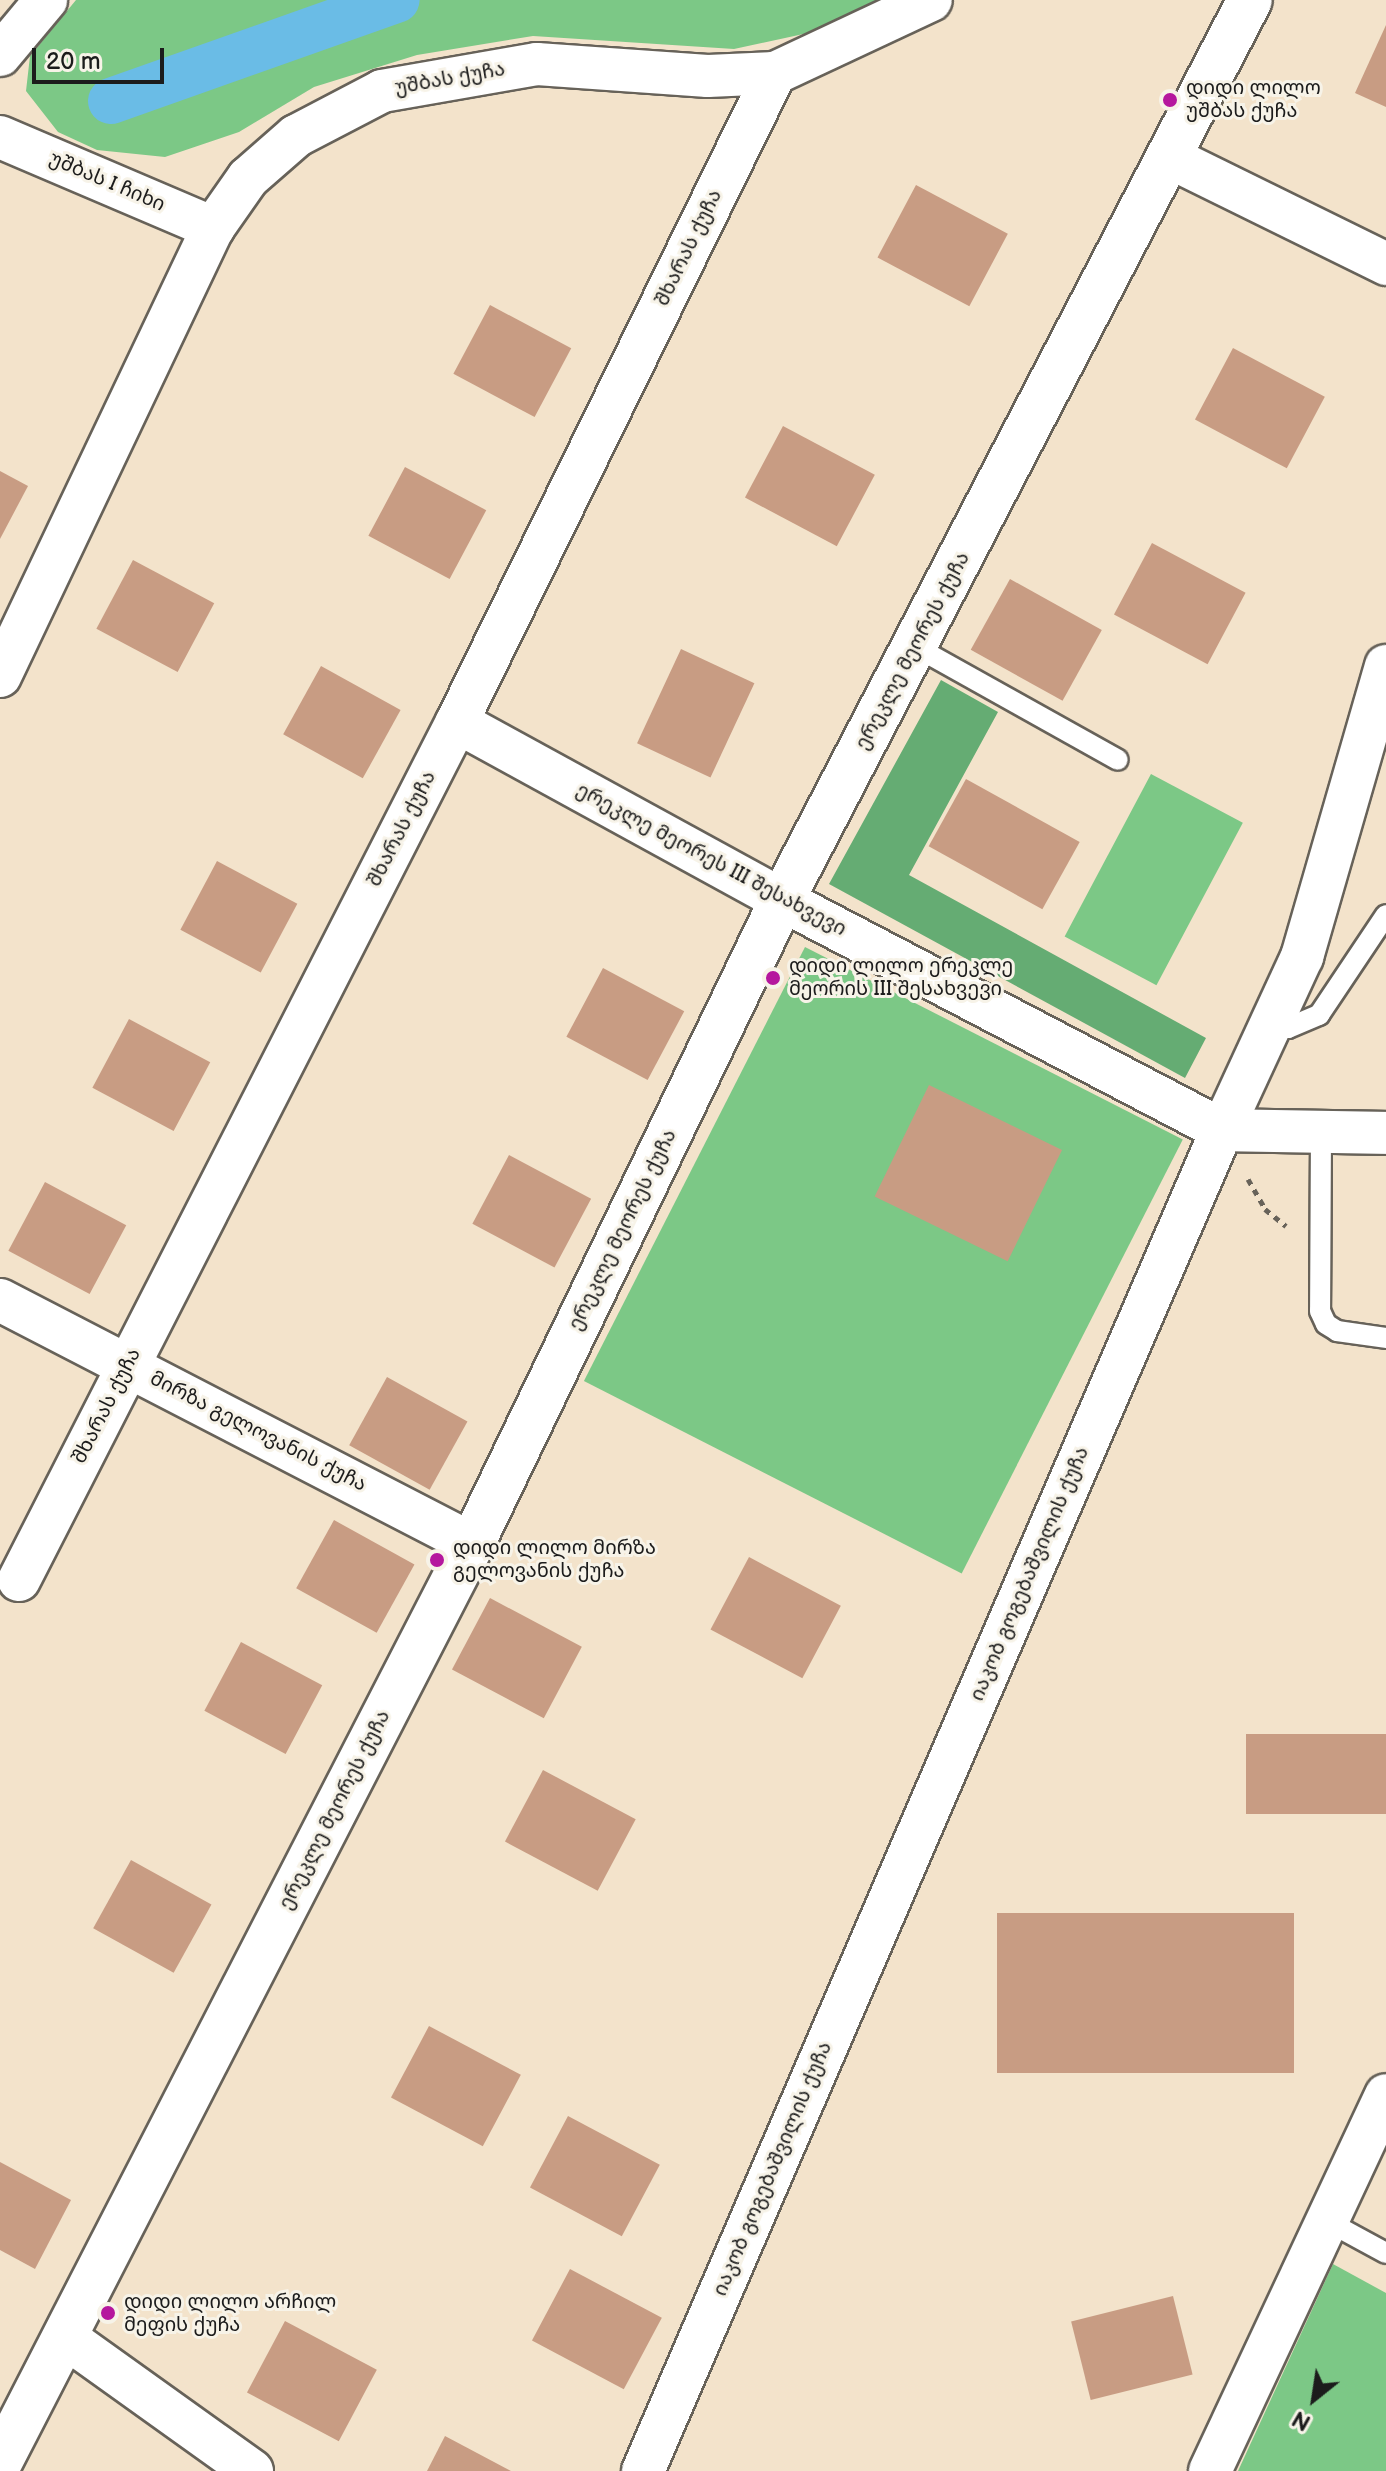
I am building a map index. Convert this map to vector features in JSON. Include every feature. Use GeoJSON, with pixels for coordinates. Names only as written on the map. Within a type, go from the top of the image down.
{"type":"FeatureCollection","features":[{"type":"Feature","properties":{"kind":"street"},"geometry":{"type":"LineString","coordinates":[[0,55],[46,0]]}},
{"type":"Feature","properties":{"kind":"street","name":"უშბას ქუჩა"},"geometry":{"type":"LineString","coordinates":[[0,676],[213,228],[248,178],[296,136],[382,91],[537,64],[708,76],[775,73],[931,0]]}},
{"type":"Feature","properties":{"kind":"street","name":"ერეკლე მეორეს ქუჩა"},"geometry":{"type":"LineString","coordinates":[[0,2462],[472,1544],[782,900],[1171,158],[1250,0]]}},
{"type":"Feature","properties":{"kind":"street","name":"შხარას ქუჩა"},"geometry":{"type":"LineString","coordinates":[[19,1580],[457,722],[775,73]]}},
{"type":"Feature","properties":{"kind":"street","name":"უშბას I ჩიხი"},"geometry":{"type":"LineString","coordinates":[[0,137],[213,228]]}},
{"type":"Feature","properties":{"kind":"street"},"geometry":{"type":"LineString","coordinates":[[1171,158],[1386,264]]}},
{"type":"Feature","properties":{"kind":"street","name":"იაკობ გოგებაშვილის ქუჩა"},"geometry":{"type":"LineString","coordinates":[[643,2471],[1222,1130],[1302,957],[1386,666]]}},
{"type":"Feature","properties":{"kind":"street","name":"ერეკლე მეორეს III შესახვევი"},"geometry":{"type":"LineString","coordinates":[[457,722],[782,900],[1222,1130]]}},
{"type":"Feature","properties":{"kind":"street"},"geometry":{"type":"LineString","coordinates":[[1222,1130],[1386,1133]]}},
{"type":"Feature","properties":{"kind":"street","name":"მირზა გელოვანის ქუჩა"},"geometry":{"type":"LineString","coordinates":[[0,1300],[472,1544]]}},
{"type":"Feature","properties":{"kind":"street"},"geometry":{"type":"LineString","coordinates":[[1210,2471],[1386,2095]]}},
{"type":"Feature","properties":{"kind":"street"},"geometry":{"type":"LineString","coordinates":[[65,2337],[252,2471]]}},
{"type":"Feature","properties":{"kind":"lane"},"geometry":{"type":"LineString","coordinates":[[916,647],[1118,760]]}},
{"type":"Feature","properties":{"kind":"lane"},"geometry":{"type":"LineString","coordinates":[[1272,1022],[1288,1028],[1319,1015],[1386,915]]}},
{"type":"Feature","properties":{"kind":"lane"},"geometry":{"type":"LineString","coordinates":[[1321,1132],[1320,1311],[1326,1324],[1356,1338],[1386,1338]]}},
{"type":"Feature","properties":{"kind":"lane"},"geometry":{"type":"LineString","coordinates":[[1327,2221],[1386,2253]]}},
{"type":"Feature","properties":{"kind":"path"},"geometry":{"type":"LineString","coordinates":[[1222,1130],[1265,1209],[1320,1256]]}},
{"type":"Feature","properties":{"kind":"green space"},"geometry":{"type":"Polygon","coordinates":[[[76,0],[887,0],[831,28],[734,49],[533,36],[417,55],[314,87],[239,132],[165,157],[97,150],[58,132],[26,91],[30,56],[76,0]]]}},
{"type":"Feature","properties":{"kind":"green space"},"geometry":{"type":"Polygon","coordinates":[[[941,680],[998,712],[909,875],[1206,1038],[1185,1078],[829,884],[941,680]]]}},
{"type":"Feature","properties":{"kind":"green space"},"geometry":{"type":"Polygon","coordinates":[[[1151,774],[1243,823],[1156,985],[1065,936],[1151,774]]]}},
{"type":"Feature","properties":{"kind":"green space"},"geometry":{"type":"Polygon","coordinates":[[[805,947],[1183,1139],[962,1573],[584,1381],[805,947]]]}},
{"type":"Feature","properties":{"kind":"green space"},"geometry":{"type":"Polygon","coordinates":[[[1333,2264],[1386,2293],[1386,2471],[1238,2471],[1333,2264]]]}},
{"type":"Feature","properties":{"kind":"building"},"geometry":{"type":"Polygon","coordinates":[[[1386,25],[1386,107],[1355,93],[1386,25]]]}},
{"type":"Feature","properties":{"kind":"building"},"geometry":{"type":"Polygon","coordinates":[[[916,185],[1008,234],[969,306],[878,257],[916,185]]]}},
{"type":"Feature","properties":{"kind":"building"},"geometry":{"type":"Polygon","coordinates":[[[490,305],[571,348],[535,417],[453,374],[490,305]]]}},
{"type":"Feature","properties":{"kind":"building"},"geometry":{"type":"Polygon","coordinates":[[[1233,348],[1325,397],[1287,468],[1195,420],[1233,348]]]}},
{"type":"Feature","properties":{"kind":"building"},"geometry":{"type":"Polygon","coordinates":[[[783,426],[875,475],[837,546],[745,498],[783,426]]]}},
{"type":"Feature","properties":{"kind":"building"},"geometry":{"type":"Polygon","coordinates":[[[405,467],[486,510],[450,579],[368,536],[405,467]]]}},
{"type":"Feature","properties":{"kind":"building"},"geometry":{"type":"Polygon","coordinates":[[[0,471],[28,486],[0,539],[0,471]]]}},
{"type":"Feature","properties":{"kind":"building"},"geometry":{"type":"Polygon","coordinates":[[[1152,543],[1246,593],[1208,664],[1114,615],[1152,543]]]}},
{"type":"Feature","properties":{"kind":"building"},"geometry":{"type":"Polygon","coordinates":[[[133,560],[214,603],[178,672],[96,629],[133,560]]]}},
{"type":"Feature","properties":{"kind":"building"},"geometry":{"type":"Polygon","coordinates":[[[1010,579],[1102,630],[1063,701],[971,650],[1010,579]]]}},
{"type":"Feature","properties":{"kind":"building"},"geometry":{"type":"Polygon","coordinates":[[[681,649],[754,683],[710,777],[637,743],[681,649]]]}},
{"type":"Feature","properties":{"kind":"building"},"geometry":{"type":"Polygon","coordinates":[[[321,666],[401,710],[363,778],[283,734],[321,666]]]}},
{"type":"Feature","properties":{"kind":"building"},"geometry":{"type":"Polygon","coordinates":[[[966,779],[1080,842],[1042,909],[929,846],[966,779]]]}},
{"type":"Feature","properties":{"kind":"building"},"geometry":{"type":"Polygon","coordinates":[[[217,861],[297,904],[261,973],[180,930],[217,861]]]}},
{"type":"Feature","properties":{"kind":"building"},"geometry":{"type":"Polygon","coordinates":[[[603,968],[684,1011],[648,1080],[566,1037],[603,968]]]}},
{"type":"Feature","properties":{"kind":"building"},"geometry":{"type":"Polygon","coordinates":[[[129,1019],[210,1062],[174,1131],[92,1088],[129,1019]]]}},
{"type":"Feature","properties":{"kind":"building"},"geometry":{"type":"Polygon","coordinates":[[[929,1085],[1062,1150],[1008,1261],[875,1196],[929,1085]]]}},
{"type":"Feature","properties":{"kind":"building"},"geometry":{"type":"Polygon","coordinates":[[[509,1155],[591,1199],[554,1268],[472,1224],[509,1155]]]}},
{"type":"Feature","properties":{"kind":"building"},"geometry":{"type":"Polygon","coordinates":[[[45,1182],[126,1225],[90,1294],[8,1251],[45,1182]]]}},
{"type":"Feature","properties":{"kind":"building"},"geometry":{"type":"Polygon","coordinates":[[[387,1377],[467,1422],[430,1490],[349,1445],[387,1377]]]}},
{"type":"Feature","properties":{"kind":"building"},"geometry":{"type":"Polygon","coordinates":[[[334,1520],[414,1565],[377,1633],[296,1588],[334,1520]]]}},
{"type":"Feature","properties":{"kind":"building"},"geometry":{"type":"Polygon","coordinates":[[[749,1557],[841,1606],[802,1678],[711,1629],[749,1557]]]}},
{"type":"Feature","properties":{"kind":"building"},"geometry":{"type":"Polygon","coordinates":[[[490,1598],[582,1647],[544,1718],[452,1670],[490,1598]]]}},
{"type":"Feature","properties":{"kind":"building"},"geometry":{"type":"Polygon","coordinates":[[[241,1642],[322,1685],[286,1754],[204,1711],[241,1642]]]}},
{"type":"Feature","properties":{"kind":"building"},"geometry":{"type":"Polygon","coordinates":[[[1246,1734],[1386,1734],[1386,1814],[1246,1814],[1246,1734]]]}},
{"type":"Feature","properties":{"kind":"building"},"geometry":{"type":"Polygon","coordinates":[[[543,1770],[636,1819],[598,1891],[505,1842],[543,1770]]]}},
{"type":"Feature","properties":{"kind":"building"},"geometry":{"type":"Polygon","coordinates":[[[131,1860],[211,1905],[174,1973],[93,1928],[131,1860]]]}},
{"type":"Feature","properties":{"kind":"building"},"geometry":{"type":"Polygon","coordinates":[[[997,1913],[1294,1913],[1294,2073],[997,2073],[997,1913]]]}},
{"type":"Feature","properties":{"kind":"building"},"geometry":{"type":"Polygon","coordinates":[[[429,2026],[521,2075],[483,2146],[391,2098],[429,2026]]]}},
{"type":"Feature","properties":{"kind":"building"},"geometry":{"type":"Polygon","coordinates":[[[568,2116],[660,2165],[622,2236],[530,2188],[568,2116]]]}},
{"type":"Feature","properties":{"kind":"building"},"geometry":{"type":"Polygon","coordinates":[[[0,2162],[71,2200],[35,2269],[0,2250],[0,2162]]]}},
{"type":"Feature","properties":{"kind":"building"},"geometry":{"type":"Polygon","coordinates":[[[570,2269],[662,2318],[624,2389],[532,2341],[570,2269]]]}},
{"type":"Feature","properties":{"kind":"building"},"geometry":{"type":"Polygon","coordinates":[[[1173,2296],[1193,2375],[1091,2400],[1071,2321],[1173,2296]]]}},
{"type":"Feature","properties":{"kind":"building"},"geometry":{"type":"Polygon","coordinates":[[[285,2321],[377,2370],[339,2441],[247,2393],[285,2321]]]}},
{"type":"Feature","properties":{"kind":"building"},"geometry":{"type":"Polygon","coordinates":[[[445,2436],[511,2471],[427,2471],[445,2436]]]}},
{"type":"Feature","properties":{"kind":"waterway"},"geometry":{"type":"LineString","coordinates":[[111,101],[397,0]]}},
{"type":"Feature","properties":{"kind":"place","name":"დიდი ლილო უშბას ქუჩა"},"geometry":{"type":"Point","coordinates":[1170,100]}},
{"type":"Feature","properties":{"kind":"place","name":"დიდი ლილო ერეკლე მეორის III შესახვევი"},"geometry":{"type":"Point","coordinates":[773,978]}},
{"type":"Feature","properties":{"kind":"place","name":"დიდი ლილო მირზა გელოვანის ქუჩა"},"geometry":{"type":"Point","coordinates":[437,1560]}},
{"type":"Feature","properties":{"kind":"place","name":"დიდი ლილო არჩილ მეფის ქუჩა"},"geometry":{"type":"Point","coordinates":[108,2313]}}]}
